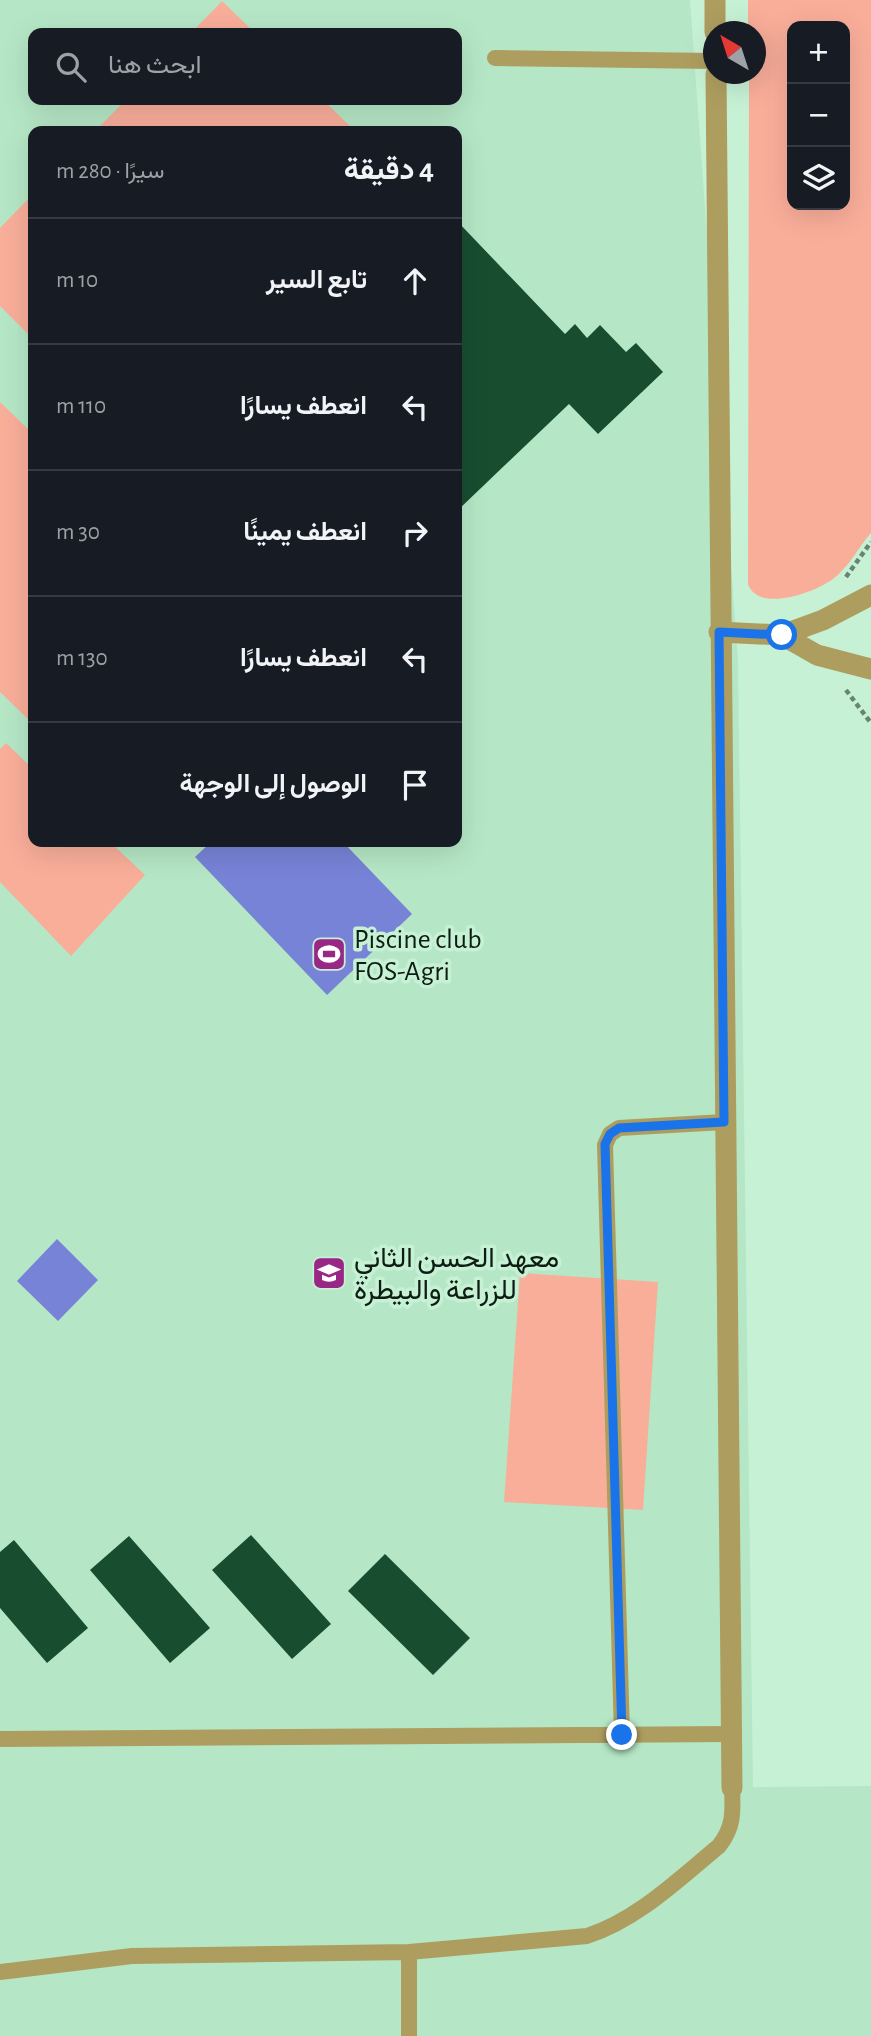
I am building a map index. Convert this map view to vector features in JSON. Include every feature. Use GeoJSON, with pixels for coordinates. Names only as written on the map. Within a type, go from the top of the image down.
{"type":"FeatureCollection","features":[{"type":"Feature","properties":{"kind":"street"},"geometry":{"type":"LineString","coordinates":[[715,0],[715,21]]}},
{"type":"Feature","properties":{"kind":"street"},"geometry":{"type":"LineString","coordinates":[[716,84],[719,632],[732,1788]]}},
{"type":"Feature","properties":{"kind":"street"},"geometry":{"type":"LineString","coordinates":[[719,632],[782,635],[823,620],[871,595]]}},
{"type":"Feature","properties":{"kind":"street"},"geometry":{"type":"LineString","coordinates":[[782,635],[817,655],[871,669]]}},
{"type":"Feature","properties":{"kind":"lane"},"geometry":{"type":"LineString","coordinates":[[495,58],[703,61]]}},
{"type":"Feature","properties":{"kind":"lane"},"geometry":{"type":"LineString","coordinates":[[622,1735],[605,1144],[610,1134],[619,1128],[724,1122]]}},
{"type":"Feature","properties":{"kind":"lane"},"geometry":{"type":"LineString","coordinates":[[0,1739],[733,1734]]}},
{"type":"Feature","properties":{"kind":"lane"},"geometry":{"type":"LineString","coordinates":[[0,1972],[132,1956],[409,1952],[587,1936],[610,1929],[719,1846],[730,1832],[733,1818],[732,1788]]}},
{"type":"Feature","properties":{"kind":"lane"},"geometry":{"type":"LineString","coordinates":[[409,1952],[409,2036]]}},
{"type":"Feature","properties":{"kind":"shaded area","name":"معهد الحسن الثاني للزراعة والبيطرة"},"geometry":{"type":"Polygon","coordinates":[[[0,0],[690,0],[738,661],[753,1787],[871,1786],[871,2036],[0,2036],[0,0]]]}},
{"type":"Feature","properties":{"kind":"shaded area"},"geometry":{"type":"Polygon","coordinates":[[[748,0],[871,0],[871,533],[839,574],[813,590],[774,599],[754,593],[748,584],[749,84],[766,84],[766,21],[748,21],[748,0]]]}},
{"type":"Feature","properties":{"kind":"shaded area"},"geometry":{"type":"Polygon","coordinates":[[[222,1],[250,28],[196,28],[222,1]]]}},
{"type":"Feature","properties":{"kind":"shaded area"},"geometry":{"type":"Polygon","coordinates":[[[121,105],[328,105],[350,126],[100,126],[121,105]]]}},
{"type":"Feature","properties":{"kind":"shaded area"},"geometry":{"type":"Polygon","coordinates":[[[28,199],[28,334],[0,306],[0,228],[28,199]]]}},
{"type":"Feature","properties":{"kind":"shaded area"},"geometry":{"type":"Polygon","coordinates":[[[0,402],[28,429],[28,719],[0,692],[0,402]]]}},
{"type":"Feature","properties":{"kind":"shaded area"},"geometry":{"type":"Polygon","coordinates":[[[6,743],[28,764],[28,847],[115,847],[145,875],[71,956],[0,882],[0,749],[6,743]]]}},
{"type":"Feature","properties":{"kind":"shaded area"},"geometry":{"type":"Polygon","coordinates":[[[520,1273],[658,1282],[643,1510],[504,1502],[520,1273]]]}},
{"type":"Feature","properties":{"kind":"water","name":"Piscine club FOS-Agri"},"geometry":{"type":"Polygon","coordinates":[[[206,847],[348,847],[412,914],[327,995],[195,857],[206,847]]]}},
{"type":"Feature","properties":{"kind":"water"},"geometry":{"type":"Polygon","coordinates":[[[57,1239],[98,1280],[58,1321],[17,1281],[57,1239]]]}},
{"type":"Feature","properties":{"kind":"building"},"geometry":{"type":"Polygon","coordinates":[[[462,226],[565,334],[575,324],[587,338],[600,325],[626,352],[636,343],[663,372],[598,434],[569,404],[462,506],[462,226]]]}},
{"type":"Feature","properties":{"kind":"building"},"geometry":{"type":"Polygon","coordinates":[[[251,1535],[331,1624],[292,1659],[212,1570],[251,1535]]]}},
{"type":"Feature","properties":{"kind":"building"},"geometry":{"type":"Polygon","coordinates":[[[129,1536],[210,1628],[170,1663],[90,1570],[129,1536]]]}},
{"type":"Feature","properties":{"kind":"building"},"geometry":{"type":"Polygon","coordinates":[[[14,1540],[88,1628],[47,1663],[0,1608],[0,1552],[14,1540]]]}},
{"type":"Feature","properties":{"kind":"building"},"geometry":{"type":"Polygon","coordinates":[[[385,1554],[470,1638],[433,1675],[348,1591],[385,1554]]]}},
{"type":"Feature","properties":{"kind":"place","name":"Piscine club FOS-Agri"},"geometry":{"type":"Point","coordinates":[329,954]}},
{"type":"Feature","properties":{"kind":"place","name":"معهد الحسن الثاني للزراعة والبيطرة"},"geometry":{"type":"Point","coordinates":[329,1273]}},
{"type":"Feature","properties":{"kind":"route"},"geometry":{"type":"LineString","coordinates":[[622,1735],[605,1144],[610,1134],[619,1128],[724,1122],[719,632],[782,635]]}}]}
